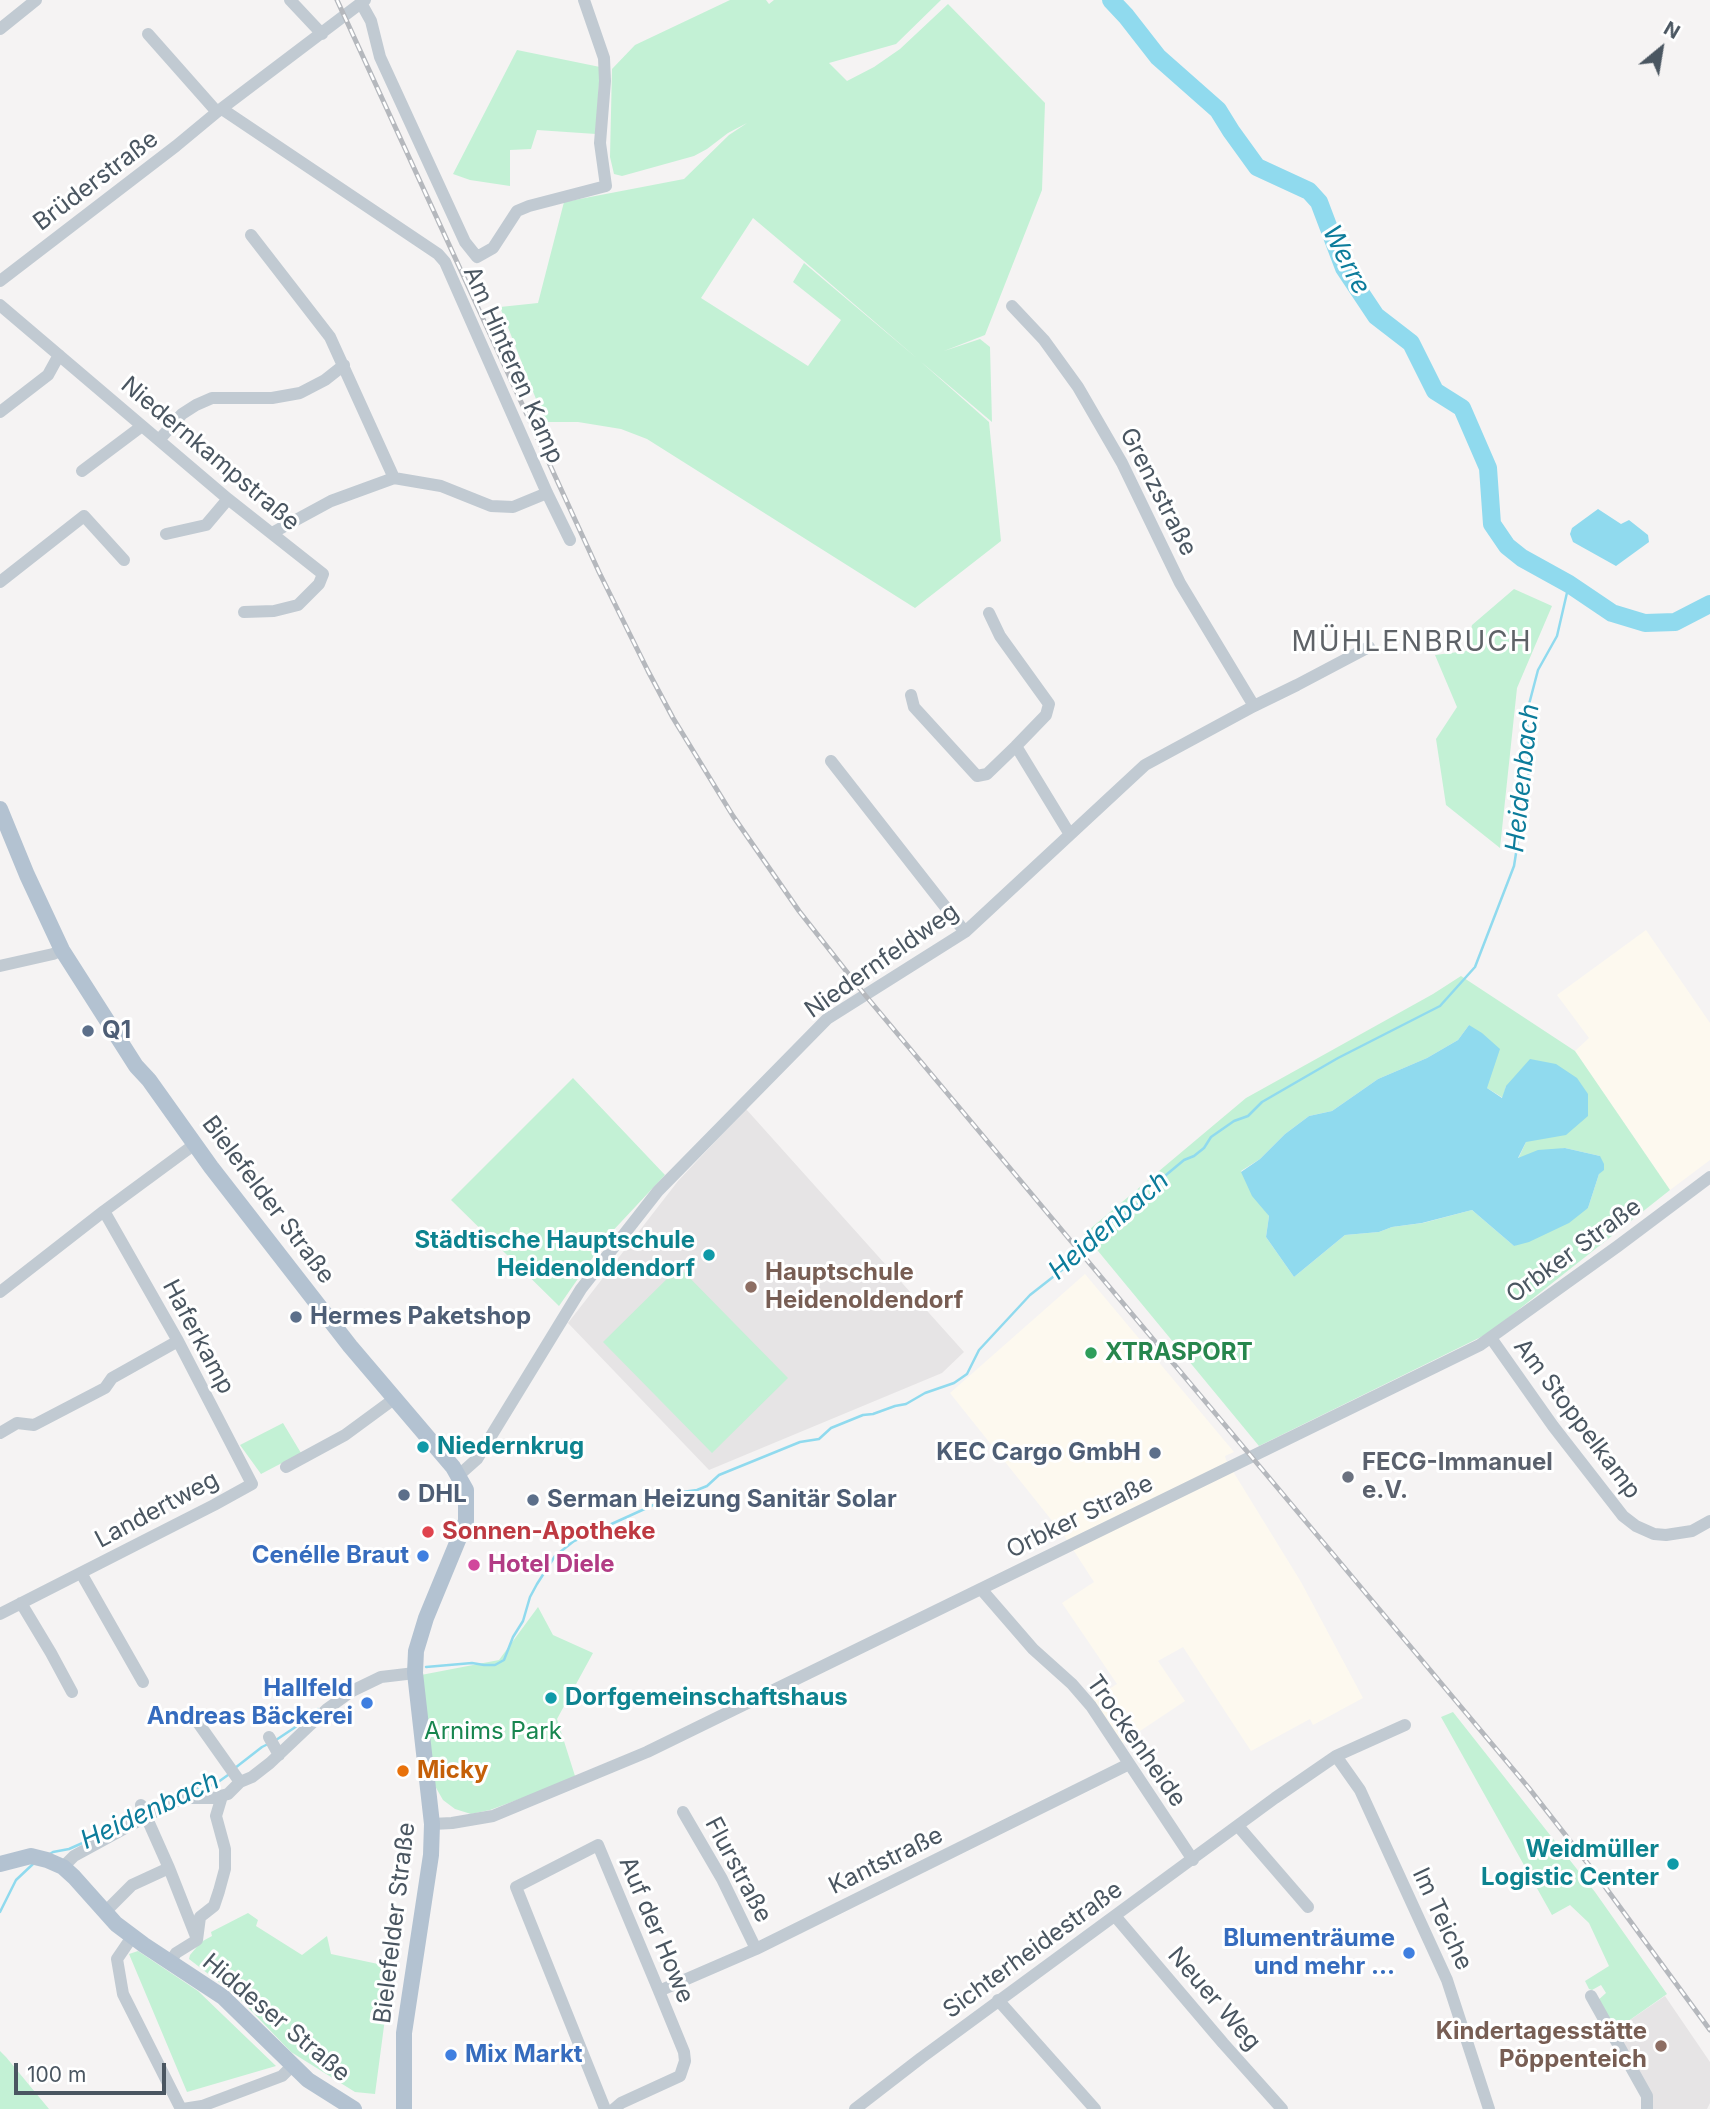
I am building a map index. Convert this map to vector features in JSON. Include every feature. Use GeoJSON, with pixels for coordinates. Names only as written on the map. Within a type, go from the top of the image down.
{"type":"FeatureCollection","features":[{"type":"Feature","properties":{"kind":"main road","name":"Bielefelder Straße"},"geometry":{"type":"LineString","coordinates":[[0,809],[62,950],[136,1066],[350,1346],[442,1453],[459,1475],[466,1490],[466,1521],[426,1618],[416,1651],[415,1673],[432,1824],[431,1855],[404,2032],[404,2109]]}},
{"type":"Feature","properties":{"kind":"main road","name":"Hiddeser Straße"},"geometry":{"type":"LineString","coordinates":[[0,1864],[25,1856],[41,1858],[63,1867],[105,1913],[132,1937],[223,1997],[308,2080],[354,2109]]}},
{"type":"Feature","properties":{"kind":"street"},"geometry":{"type":"LineString","coordinates":[[0,29],[36,0]]}},
{"type":"Feature","properties":{"kind":"street"},"geometry":{"type":"LineString","coordinates":[[289,0],[322,34]]}},
{"type":"Feature","properties":{"kind":"street"},"geometry":{"type":"LineString","coordinates":[[363,2],[380,57],[465,242],[477,257],[493,248],[517,211],[606,186],[600,143],[604,58],[584,0]]}},
{"type":"Feature","properties":{"kind":"street","name":"Brüderstraße"},"geometry":{"type":"LineString","coordinates":[[0,281],[363,2]]}},
{"type":"Feature","properties":{"kind":"street"},"geometry":{"type":"LineString","coordinates":[[148,34],[219,111]]}},
{"type":"Feature","properties":{"kind":"street","name":"Am Hinteren Kamp"},"geometry":{"type":"LineString","coordinates":[[219,111],[438,254],[445,262],[570,540]]}},
{"type":"Feature","properties":{"kind":"street"},"geometry":{"type":"LineString","coordinates":[[251,235],[330,337],[394,478]]}},
{"type":"Feature","properties":{"kind":"street","name":"Niedernkampstraße"},"geometry":{"type":"LineString","coordinates":[[0,305],[228,499],[323,574],[319,584],[298,605],[274,611],[244,612]]}},
{"type":"Feature","properties":{"kind":"street","name":"Grenzstraße"},"geometry":{"type":"LineString","coordinates":[[1012,306],[1044,340],[1078,387],[1122,463],[1180,583],[1254,706]]}},
{"type":"Feature","properties":{"kind":"street"},"geometry":{"type":"LineString","coordinates":[[0,412],[48,375],[59,355]]}},
{"type":"Feature","properties":{"kind":"street"},"geometry":{"type":"LineString","coordinates":[[159,440],[182,414],[212,398],[272,398],[300,393],[325,380],[344,365]]}},
{"type":"Feature","properties":{"kind":"street"},"geometry":{"type":"LineString","coordinates":[[82,471],[142,426]]}},
{"type":"Feature","properties":{"kind":"street"},"geometry":{"type":"LineString","coordinates":[[272,533],[331,501],[394,478],[441,486],[491,506],[513,507],[547,493]]}},
{"type":"Feature","properties":{"kind":"street"},"geometry":{"type":"LineString","coordinates":[[166,534],[205,525],[228,499]]}},
{"type":"Feature","properties":{"kind":"street"},"geometry":{"type":"LineString","coordinates":[[0,582],[84,516],[124,560]]}},
{"type":"Feature","properties":{"kind":"street"},"geometry":{"type":"LineString","coordinates":[[911,695],[914,707],[977,776],[988,774],[1046,715],[1049,704],[1000,636],[989,613]]}},
{"type":"Feature","properties":{"kind":"street","name":"Niedernfeldweg"},"geometry":{"type":"LineString","coordinates":[[459,1475],[477,1459],[581,1289],[662,1186],[827,1019],[965,932],[1145,765],[1369,647]]}},
{"type":"Feature","properties":{"kind":"street"},"geometry":{"type":"LineString","coordinates":[[1016,746],[1069,833]]}},
{"type":"Feature","properties":{"kind":"street"},"geometry":{"type":"LineString","coordinates":[[831,761],[965,932]]}},
{"type":"Feature","properties":{"kind":"street"},"geometry":{"type":"LineString","coordinates":[[0,966],[62,950]]}},
{"type":"Feature","properties":{"kind":"street"},"geometry":{"type":"LineString","coordinates":[[0,1292],[195,1144]]}},
{"type":"Feature","properties":{"kind":"street","name":"Orbker Straße"},"geometry":{"type":"LineString","coordinates":[[432,1824],[453,1824],[493,1816],[648,1752],[1480,1345],[1710,1177]]}},
{"type":"Feature","properties":{"kind":"street","name":"Haferkamp"},"geometry":{"type":"LineString","coordinates":[[104,1211],[178,1341],[252,1484]]}},
{"type":"Feature","properties":{"kind":"street","name":"Am Stoppelkamp"},"geometry":{"type":"LineString","coordinates":[[1491,1338],[1545,1416],[1623,1517],[1654,1534],[1666,1535],[1692,1531],[1710,1521]]}},
{"type":"Feature","properties":{"kind":"street"},"geometry":{"type":"LineString","coordinates":[[0,1433],[17,1423],[34,1425],[104,1388],[112,1378],[178,1341]]}},
{"type":"Feature","properties":{"kind":"street"},"geometry":{"type":"LineString","coordinates":[[286,1467],[345,1435],[394,1399]]}},
{"type":"Feature","properties":{"kind":"street","name":"Landertweg"},"geometry":{"type":"LineString","coordinates":[[0,1614],[214,1506],[252,1484]]}},
{"type":"Feature","properties":{"kind":"street","name":"Landertweg"},"geometry":{"type":"LineString","coordinates":[[81,1573],[143,1682]]}},
{"type":"Feature","properties":{"kind":"street","name":"Trockenheide"},"geometry":{"type":"LineString","coordinates":[[981,1588],[1033,1649],[1072,1684],[1091,1706],[1193,1860]]}},
{"type":"Feature","properties":{"kind":"street"},"geometry":{"type":"LineString","coordinates":[[21,1603],[72,1692]]}},
{"type":"Feature","properties":{"kind":"street"},"geometry":{"type":"LineString","coordinates":[[235,1775],[262,1770],[273,1744],[323,1705],[381,1677],[415,1673]]}},
{"type":"Feature","properties":{"kind":"street"},"geometry":{"type":"LineString","coordinates":[[194,1717],[235,1775]]}},
{"type":"Feature","properties":{"kind":"street","name":"Sichterheidestraße"},"geometry":{"type":"LineString","coordinates":[[855,2109],[998,2000],[1336,1756],[1405,1725]]}},
{"type":"Feature","properties":{"kind":"street","name":"Im Teiche"},"geometry":{"type":"LineString","coordinates":[[1336,1756],[1360,1790],[1447,1980],[1488,2104]]}},
{"type":"Feature","properties":{"kind":"street","name":"Kantstraße"},"geometry":{"type":"LineString","coordinates":[[659,1991],[756,1949],[1129,1764]]}},
{"type":"Feature","properties":{"kind":"street"},"geometry":{"type":"LineString","coordinates":[[63,1867],[74,1856],[173,1802],[228,1794],[235,1775]]}},
{"type":"Feature","properties":{"kind":"street"},"geometry":{"type":"LineString","coordinates":[[197,1940],[200,1917],[214,1906],[225,1869],[225,1850],[216,1816],[222,1796]]}},
{"type":"Feature","properties":{"kind":"street"},"geometry":{"type":"LineString","coordinates":[[141,1805],[197,1940]]}},
{"type":"Feature","properties":{"kind":"street","name":"Flurstraße"},"geometry":{"type":"LineString","coordinates":[[683,1812],[722,1879],[756,1949]]}},
{"type":"Feature","properties":{"kind":"street"},"geometry":{"type":"LineString","coordinates":[[1238,1826],[1308,1907]]}},
{"type":"Feature","properties":{"kind":"street","name":"Auf der Howe"},"geometry":{"type":"LineString","coordinates":[[605,2109],[516,1887],[598,1845],[684,2052],[685,2061],[680,2076],[621,2103],[614,2109]]}},
{"type":"Feature","properties":{"kind":"street"},"geometry":{"type":"LineString","coordinates":[[105,1913],[132,1885],[169,1868]]}},
{"type":"Feature","properties":{"kind":"street","name":"Neuer Weg"},"geometry":{"type":"LineString","coordinates":[[1115,1916],[1282,2109]]}},
{"type":"Feature","properties":{"kind":"street"},"geometry":{"type":"LineString","coordinates":[[132,1937],[117,1959],[123,1994],[182,2109],[202,2106],[282,2076],[292,2066]]}},
{"type":"Feature","properties":{"kind":"street"},"geometry":{"type":"LineString","coordinates":[[170,1962],[176,1953],[197,1940]]}},
{"type":"Feature","properties":{"kind":"street"},"geometry":{"type":"LineString","coordinates":[[1591,1996],[1647,2096],[1647,2109]]}},
{"type":"Feature","properties":{"kind":"street"},"geometry":{"type":"LineString","coordinates":[[998,2000],[1095,2109]]}},
{"type":"Feature","properties":{"kind":"street"},"geometry":{"type":"LineString","coordinates":[[1476,2109],[1488,2104]]}},
{"type":"Feature","properties":{"kind":"shaded area"},"geometry":{"type":"Polygon","coordinates":[[[1646,930],[1710,1023],[1710,1160],[1670,1190],[1575,1051],[1589,1038],[1557,995],[1646,930]]]}},
{"type":"Feature","properties":{"kind":"shaded area","name":"Hauptschule Heidenoldendorf"},"geometry":{"type":"Polygon","coordinates":[[[746,1109],[964,1352],[942,1373],[709,1470],[568,1323],[678,1181],[746,1109]]]}},
{"type":"Feature","properties":{"kind":"shaded area"},"geometry":{"type":"Polygon","coordinates":[[[1085,1274],[1234,1452],[1225,1456],[1226,1460],[1301,1582],[1363,1698],[1313,1725],[1310,1719],[1251,1751],[1183,1647],[1158,1661],[1185,1701],[1122,1743],[1092,1700],[1117,1684],[1062,1603],[1094,1582],[1065,1537],[950,1393],[1085,1274]]]}},
{"type":"Feature","properties":{"kind":"shaded area","name":"Kindertagesstätte Pöppenteich"},"geometry":{"type":"Polygon","coordinates":[[[1665,1996],[1710,2062],[1710,2103],[1707,2109],[1653,2109],[1614,2031],[1665,1996]]]}},
{"type":"Feature","properties":{"kind":"green space"},"geometry":{"type":"Polygon","coordinates":[[[730,0],[766,0],[769,4],[774,0],[941,0],[896,44],[829,63],[847,81],[900,49],[948,4],[1045,103],[1042,190],[985,335],[944,351],[980,339],[990,347],[992,422],[920,361],[989,422],[1001,541],[915,608],[647,439],[621,429],[578,422],[545,422],[500,307],[538,303],[564,202],[684,179],[729,135],[747,123],[694,156],[622,176],[614,174],[610,157],[612,69],[635,45],[730,0]],[[753,218],[701,298],[808,366],[841,320],[793,282],[804,263],[919,360],[753,218]]]}},
{"type":"Feature","properties":{"kind":"green space"},"geometry":{"type":"Polygon","coordinates":[[[517,50],[600,67],[596,134],[537,130],[531,149],[510,150],[510,186],[470,180],[453,174],[517,50]]]}},
{"type":"Feature","properties":{"kind":"green space"},"geometry":{"type":"Polygon","coordinates":[[[1514,589],[1552,606],[1517,688],[1500,848],[1446,805],[1436,739],[1457,707],[1435,655],[1466,651],[1472,625],[1514,589]]]}},
{"type":"Feature","properties":{"kind":"green space"},"geometry":{"type":"Polygon","coordinates":[[[1461,976],[1575,1051],[1670,1190],[1489,1333],[1259,1446],[1084,1234],[1246,1098],[1461,976]],[[1469,1025],[1458,1040],[1427,1058],[1378,1079],[1332,1111],[1309,1116],[1285,1134],[1260,1159],[1241,1171],[1269,1216],[1266,1237],[1294,1277],[1345,1235],[1379,1232],[1472,1210],[1514,1246],[1588,1208],[1599,1174],[1600,1156],[1565,1148],[1518,1159],[1526,1142],[1506,1086],[1503,1098],[1487,1088],[1469,1025]]]}},
{"type":"Feature","properties":{"kind":"green space"},"geometry":{"type":"Polygon","coordinates":[[[573,1078],[665,1175],[607,1237],[559,1306],[451,1200],[573,1078]]]}},
{"type":"Feature","properties":{"kind":"green space"},"geometry":{"type":"Polygon","coordinates":[[[679,1267],[788,1378],[712,1453],[603,1342],[679,1267]]]}},
{"type":"Feature","properties":{"kind":"green space"},"geometry":{"type":"Polygon","coordinates":[[[283,1423],[301,1453],[261,1474],[240,1445],[283,1423]]]}},
{"type":"Feature","properties":{"kind":"green space","name":"Arnims Park"},"geometry":{"type":"Polygon","coordinates":[[[538,1607],[553,1635],[593,1653],[557,1719],[575,1776],[490,1810],[471,1814],[455,1809],[443,1800],[435,1786],[421,1675],[499,1660],[538,1607]]]}},
{"type":"Feature","properties":{"kind":"green space"},"geometry":{"type":"Polygon","coordinates":[[[1453,1712],[1595,1892],[1667,1994],[1614,2031],[1596,2002],[1606,1993],[1601,1985],[1589,1989],[1585,1981],[1609,1966],[1589,1923],[1570,1905],[1552,1915],[1441,1717],[1453,1712]]]}},
{"type":"Feature","properties":{"kind":"green space"},"geometry":{"type":"Polygon","coordinates":[[[248,1913],[258,1920],[256,1926],[302,1955],[327,1936],[331,1954],[397,1968],[384,2026],[375,2094],[355,2092],[291,2052],[238,1997],[189,1959],[201,1942],[212,1936],[211,1932],[248,1913]]]}},
{"type":"Feature","properties":{"kind":"green space"},"geometry":{"type":"Polygon","coordinates":[[[138,1951],[198,1991],[276,2066],[187,2092],[129,1954],[138,1951]]]}},
{"type":"Feature","properties":{"kind":"green space"},"geometry":{"type":"Polygon","coordinates":[[[0,2051],[6,2057],[49,2109],[0,2109],[0,2051]]]}},
{"type":"Feature","properties":{"kind":"water"},"geometry":{"type":"Polygon","coordinates":[[[1598,509],[1621,524],[1629,520],[1648,535],[1649,542],[1616,566],[1573,542],[1570,534],[1572,528],[1598,509]]]}},
{"type":"Feature","properties":{"kind":"water"},"geometry":{"type":"Polygon","coordinates":[[[1469,1025],[1500,1049],[1487,1088],[1502,1098],[1506,1086],[1530,1059],[1556,1064],[1577,1078],[1588,1094],[1588,1116],[1566,1135],[1526,1142],[1518,1158],[1538,1150],[1565,1148],[1600,1156],[1604,1170],[1599,1174],[1588,1208],[1569,1223],[1514,1246],[1472,1210],[1379,1232],[1345,1235],[1294,1277],[1266,1237],[1269,1216],[1252,1196],[1241,1172],[1309,1116],[1332,1111],[1378,1079],[1427,1058],[1458,1040],[1469,1025]]]}},
{"type":"Feature","properties":{"kind":"waterway","name":"Werre"},"geometry":{"type":"LineString","coordinates":[[1111,0],[1158,57],[1218,110],[1257,167],[1309,191],[1319,202],[1344,268],[1376,316],[1411,343],[1435,391],[1462,408],[1488,468],[1492,524],[1507,546],[1612,613],[1645,623],[1675,622],[1710,604]]}},
{"type":"Feature","properties":{"kind":"waterway","name":"Heidenbach"},"geometry":{"type":"LineString","coordinates":[[426,1667],[472,1663],[495,1665],[504,1660],[537,1584],[555,1556],[574,1541],[682,1492],[707,1486],[719,1475],[800,1442],[819,1439],[831,1428],[863,1415],[906,1404],[925,1393],[954,1383],[967,1374],[979,1350],[1030,1295],[1105,1234],[1108,1225],[1127,1214],[1132,1207],[1156,1190],[1166,1175],[1204,1148],[1211,1137],[1234,1121],[1248,1116],[1262,1102],[1338,1058],[1440,1006],[1475,967],[1514,866],[1529,771],[1527,712],[1538,670],[1557,636],[1569,584]]}},
{"type":"Feature","properties":{"kind":"waterway","name":"Heidenbach"},"geometry":{"type":"LineString","coordinates":[[276,1740],[318,1709]]}},
{"type":"Feature","properties":{"kind":"waterway","name":"Heidenbach"},"geometry":{"type":"LineString","coordinates":[[235,1768],[270,1743]]}},
{"type":"Feature","properties":{"kind":"waterway","name":"Heidenbach"},"geometry":{"type":"LineString","coordinates":[[149,1809],[163,1799],[190,1789],[214,1785],[228,1775]]}},
{"type":"Feature","properties":{"kind":"waterway","name":"Heidenbach"},"geometry":{"type":"LineString","coordinates":[[48,1855],[69,1849],[127,1820]]}},
{"type":"Feature","properties":{"kind":"waterway","name":"Heidenbach"},"geometry":{"type":"LineString","coordinates":[[0,1912],[16,1880],[33,1864]]}},
{"type":"Feature","properties":{"kind":"railway"},"geometry":{"type":"LineString","coordinates":[[337,0],[599,572],[673,718],[733,816],[799,911],[865,995],[1528,1787],[1710,2030]]}},
{"type":"Feature","properties":{"kind":"place","name":"Q1"},"geometry":{"type":"Point","coordinates":[88,1031]}},
{"type":"Feature","properties":{"kind":"place","name":"Städtische Hauptschule Heidenoldendorf"},"geometry":{"type":"Point","coordinates":[709,1255]}},
{"type":"Feature","properties":{"kind":"place","name":"Hauptschule Heidenoldendorf"},"geometry":{"type":"Point","coordinates":[751,1287]}},
{"type":"Feature","properties":{"kind":"place","name":"Hermes Paketshop"},"geometry":{"type":"Point","coordinates":[296,1317]}},
{"type":"Feature","properties":{"kind":"place","name":"XTRASPORT"},"geometry":{"type":"Point","coordinates":[1091,1353]}},
{"type":"Feature","properties":{"kind":"place","name":"Niedernkrug"},"geometry":{"type":"Point","coordinates":[423,1447]}},
{"type":"Feature","properties":{"kind":"place","name":"KEC Cargo GmbH"},"geometry":{"type":"Point","coordinates":[1155,1453]}},
{"type":"Feature","properties":{"kind":"place","name":"FECG-Immanuel e.V."},"geometry":{"type":"Point","coordinates":[1348,1477]}},
{"type":"Feature","properties":{"kind":"place","name":"DHL"},"geometry":{"type":"Point","coordinates":[404,1495]}},
{"type":"Feature","properties":{"kind":"place","name":"Serman Heizung Sanitär Solar"},"geometry":{"type":"Point","coordinates":[533,1500]}},
{"type":"Feature","properties":{"kind":"place","name":"Sonnen-Apotheke"},"geometry":{"type":"Point","coordinates":[428,1532]}},
{"type":"Feature","properties":{"kind":"place","name":"Cenélle Braut"},"geometry":{"type":"Point","coordinates":[423,1556]}},
{"type":"Feature","properties":{"kind":"place","name":"Hotel Diele"},"geometry":{"type":"Point","coordinates":[474,1565]}},
{"type":"Feature","properties":{"kind":"place","name":"Dorfgemeinschaftshaus"},"geometry":{"type":"Point","coordinates":[551,1698]}},
{"type":"Feature","properties":{"kind":"place","name":"Hallfeld Andreas Bäckerei"},"geometry":{"type":"Point","coordinates":[367,1703]}},
{"type":"Feature","properties":{"kind":"place","name":"Micky"},"geometry":{"type":"Point","coordinates":[403,1771]}},
{"type":"Feature","properties":{"kind":"place","name":"Weidmüller Logistic Center"},"geometry":{"type":"Point","coordinates":[1673,1864]}},
{"type":"Feature","properties":{"kind":"place","name":"Blumenträume und mehr ..."},"geometry":{"type":"Point","coordinates":[1409,1953]}},
{"type":"Feature","properties":{"kind":"place","name":"Kindertagesstätte Pöppenteich"},"geometry":{"type":"Point","coordinates":[1661,2046]}},
{"type":"Feature","properties":{"kind":"place","name":"Mix Markt"},"geometry":{"type":"Point","coordinates":[451,2055]}},
{"type":"Feature","properties":{"kind":"district","name":"MÜHLENBRUCH"},"geometry":{"type":"Point","coordinates":[1412,643]}}]}
